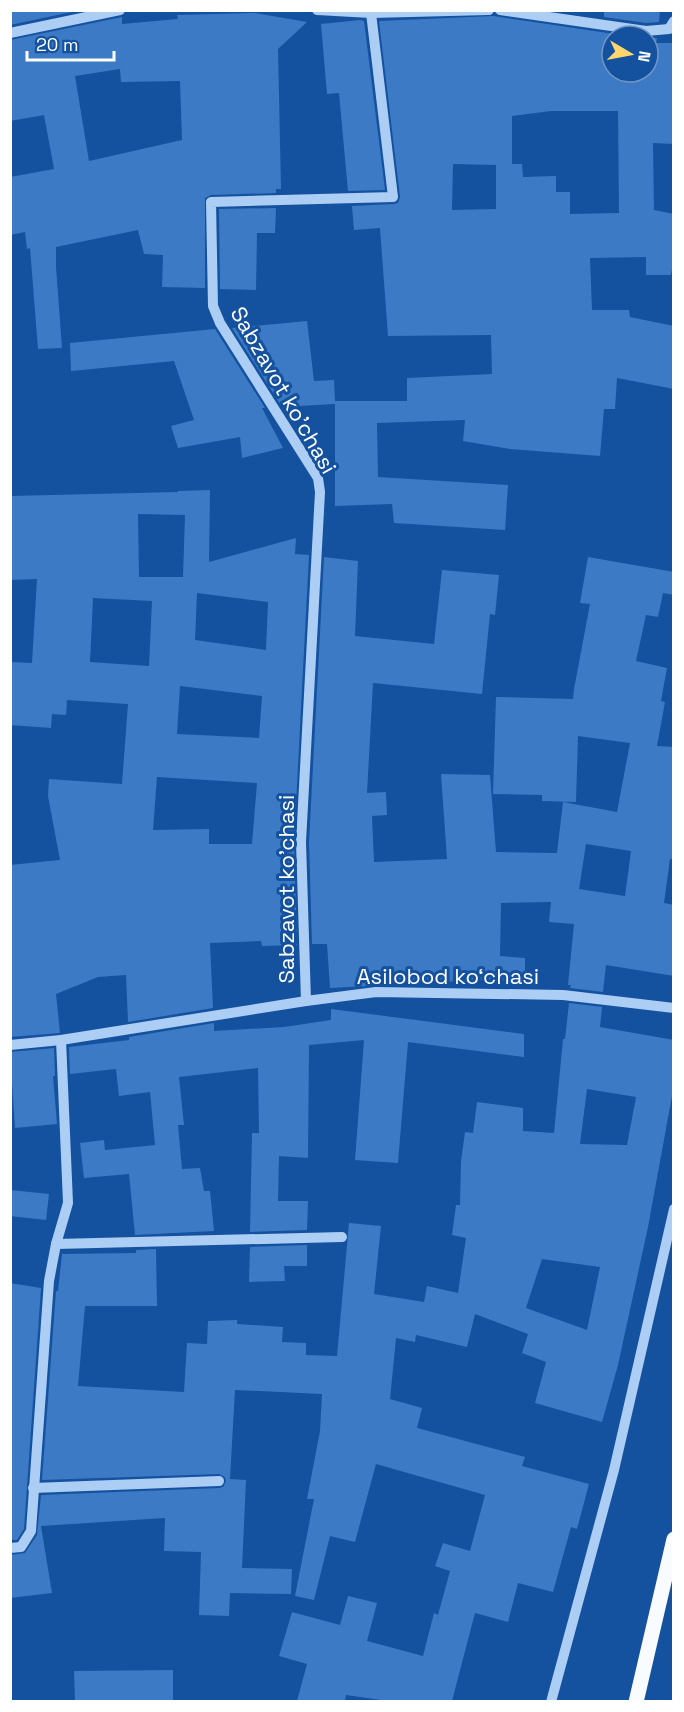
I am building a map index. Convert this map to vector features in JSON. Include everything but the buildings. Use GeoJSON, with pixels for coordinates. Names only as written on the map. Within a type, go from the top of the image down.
{"type":"FeatureCollection","features":[{"type":"Feature","properties":{"kind":"main road"},"geometry":{"type":"LineString","coordinates":[[636,1701],[674,1539]]}},
{"type":"Feature","properties":{"kind":"street"},"geometry":{"type":"LineString","coordinates":[[10,33],[120,10]]}},
{"type":"Feature","properties":{"kind":"street"},"geometry":{"type":"LineString","coordinates":[[317,10],[371,13],[489,10]]}},
{"type":"Feature","properties":{"kind":"street"},"geometry":{"type":"LineString","coordinates":[[500,10],[646,31],[669,29],[674,21]]}},
{"type":"Feature","properties":{"kind":"street","name":"Sabzavot ko'chasi"},"geometry":{"type":"LineString","coordinates":[[306,1001],[301,842],[320,492],[318,478],[220,323],[213,306],[211,202],[393,197],[371,13]]}},
{"type":"Feature","properties":{"kind":"street","name":"Asilobod koʻchasi"},"geometry":{"type":"LineString","coordinates":[[10,1045],[61,1040],[376,992],[563,995],[674,1008]]}},
{"type":"Feature","properties":{"kind":"street"},"geometry":{"type":"LineString","coordinates":[[10,1548],[21,1547],[31,1531],[49,1281],[56,1244],[68,1203],[61,1040]]}},
{"type":"Feature","properties":{"kind":"street"},"geometry":{"type":"LineString","coordinates":[[551,1701],[614,1470],[674,1209]]}},
{"type":"Feature","properties":{"kind":"street"},"geometry":{"type":"LineString","coordinates":[[56,1244],[342,1238]]}},
{"type":"Feature","properties":{"kind":"street"},"geometry":{"type":"LineString","coordinates":[[33,1488],[219,1481]]}}]}
